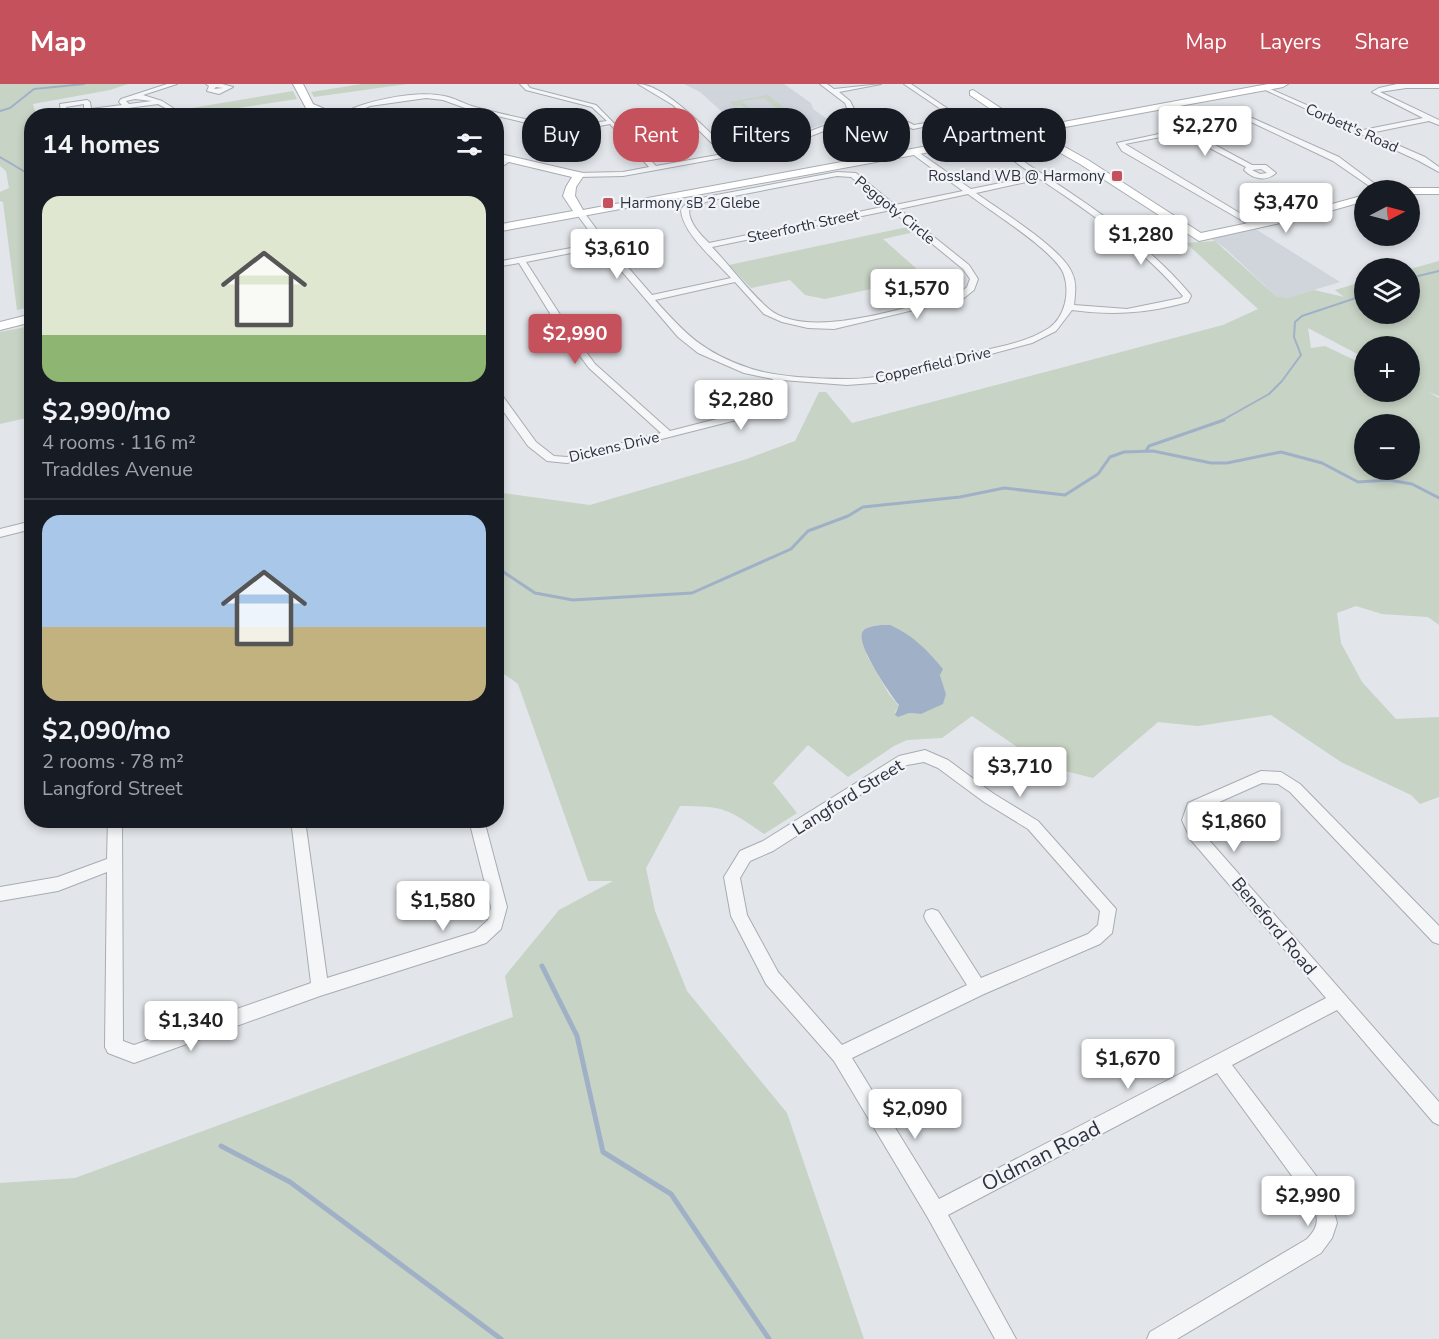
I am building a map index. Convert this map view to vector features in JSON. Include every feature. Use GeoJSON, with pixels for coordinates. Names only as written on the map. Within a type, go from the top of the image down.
{"type":"FeatureCollection","features":[{"type":"Feature","properties":{"kind":"main road"},"geometry":{"type":"LineString","coordinates":[[298,84],[309,106],[315,108]]}},
{"type":"Feature","properties":{"kind":"main road"},"geometry":{"type":"LineString","coordinates":[[1066,123],[1283,84]]}},
{"type":"Feature","properties":{"kind":"main road"},"geometry":{"type":"LineString","coordinates":[[969,91],[996,108]]}},
{"type":"Feature","properties":{"kind":"main road"},"geometry":{"type":"LineString","coordinates":[[504,227],[922,149]]}},
{"type":"Feature","properties":{"kind":"main road"},"geometry":{"type":"LineString","coordinates":[[1066,151],[1199,237],[1255,226],[1354,201]]}},
{"type":"Feature","properties":{"kind":"main road"},"geometry":{"type":"LineString","coordinates":[[504,158],[579,175],[571,187],[569,196],[580,213]]}},
{"type":"Feature","properties":{"kind":"main road"},"geometry":{"type":"LineString","coordinates":[[1420,191],[1439,191]]}},
{"type":"Feature","properties":{"kind":"main road"},"geometry":{"type":"LineString","coordinates":[[4,323],[24,319]]}},
{"type":"Feature","properties":{"kind":"street"},"geometry":{"type":"LineString","coordinates":[[118,107],[138,102],[139,97],[174,84]]}},
{"type":"Feature","properties":{"kind":"street"},"geometry":{"type":"LineString","coordinates":[[523,84],[528,89],[587,103],[600,110],[654,168]]}},
{"type":"Feature","properties":{"kind":"street"},"geometry":{"type":"LineString","coordinates":[[640,84],[675,104],[711,138]]}},
{"type":"Feature","properties":{"kind":"street"},"geometry":{"type":"LineString","coordinates":[[823,84],[848,102],[850,108]]}},
{"type":"Feature","properties":{"kind":"street"},"geometry":{"type":"LineString","coordinates":[[834,91],[878,84]]}},
{"type":"Feature","properties":{"kind":"street"},"geometry":{"type":"LineString","coordinates":[[907,84],[960,119],[913,127],[910,125]]}},
{"type":"Feature","properties":{"kind":"street"},"geometry":{"type":"LineString","coordinates":[[1439,86],[1398,86],[1382,88],[1375,92],[1439,123]]}},
{"type":"Feature","properties":{"kind":"street","name":"Corbett's Road"},"geometry":{"type":"LineString","coordinates":[[1264,88],[1422,159],[1439,170]]}},
{"type":"Feature","properties":{"kind":"street"},"geometry":{"type":"LineString","coordinates":[[359,108],[369,104],[426,96],[444,98],[470,108]]}},
{"type":"Feature","properties":{"kind":"street"},"geometry":{"type":"LineString","coordinates":[[139,97],[153,98],[169,108]]}},
{"type":"Feature","properties":{"kind":"street"},"geometry":{"type":"LineString","coordinates":[[110,108],[160,102]]}},
{"type":"Feature","properties":{"kind":"street"},"geometry":{"type":"LineString","coordinates":[[504,116],[552,127],[573,128],[611,122]]}},
{"type":"Feature","properties":{"kind":"street"},"geometry":{"type":"LineString","coordinates":[[1364,132],[1439,118]]}},
{"type":"Feature","properties":{"kind":"street"},"geometry":{"type":"LineString","coordinates":[[1255,226],[1121,145],[1125,142],[1181,130],[1238,119],[1250,119],[1336,159],[1365,180]]}},
{"type":"Feature","properties":{"kind":"street"},"geometry":{"type":"LineString","coordinates":[[1181,130],[1251,167]]}},
{"type":"Feature","properties":{"kind":"street"},"geometry":{"type":"LineString","coordinates":[[914,151],[1055,255],[1068,272],[1071,285],[1069,307],[1110,313],[1137,312],[1185,300],[1187,296],[1137,243],[1021,162]]}},
{"type":"Feature","properties":{"kind":"street"},"geometry":{"type":"LineString","coordinates":[[579,175],[623,174],[711,158]]}},
{"type":"Feature","properties":{"kind":"street"},"geometry":{"type":"LineString","coordinates":[[504,163],[509,159]]}},
{"type":"Feature","properties":{"kind":"street","name":"Peggoty Circle"},"geometry":{"type":"LineString","coordinates":[[846,174],[853,175],[892,207],[966,267],[974,279],[971,288],[961,296],[834,326],[808,325],[786,320],[767,312],[693,231],[685,216],[685,209],[705,199],[846,174]]}},
{"type":"Feature","properties":{"kind":"street","name":"Steerforth Street"},"geometry":{"type":"LineString","coordinates":[[707,246],[969,190],[1041,177]]}},
{"type":"Feature","properties":{"kind":"street","name":"Copperfield Drive"},"geometry":{"type":"LineString","coordinates":[[580,213],[603,244],[681,335],[701,351],[747,371],[779,377],[847,382],[886,379],[1029,341],[1053,329],[1066,315],[1069,307]]}},
{"type":"Feature","properties":{"kind":"street"},"geometry":{"type":"LineString","coordinates":[[504,263],[603,244]]}},
{"type":"Feature","properties":{"kind":"street"},"geometry":{"type":"LineString","coordinates":[[521,260],[564,328],[592,366],[669,434]]}},
{"type":"Feature","properties":{"kind":"street"},"geometry":{"type":"LineString","coordinates":[[651,298],[737,279]]}},
{"type":"Feature","properties":{"kind":"street","name":"Dickens Drive"},"geometry":{"type":"LineString","coordinates":[[504,404],[532,444],[551,459],[567,460],[748,414],[759,407],[779,377]]}},
{"type":"Feature","properties":{"kind":"street"},"geometry":{"type":"LineString","coordinates":[[0,533],[24,527]]}},
{"type":"Feature","properties":{"kind":"street","name":"Langford Street"},"geometry":{"type":"LineString","coordinates":[[840,1055],[978,988],[1094,939],[1106,928],[1108,909],[1033,825],[989,798],[943,764],[925,756],[904,760],[768,846],[745,856],[732,877],[740,916],[772,978],[840,1055],[935,1211],[1006,1339]]}},
{"type":"Feature","properties":{"kind":"street","name":"Beneford Road"},"geometry":{"type":"LineString","coordinates":[[1439,937],[1295,788],[1281,778],[1261,777],[1193,807],[1189,820],[1196,835],[1439,1116]]}},
{"type":"Feature","properties":{"kind":"street"},"geometry":{"type":"LineString","coordinates":[[114,828],[114,1047],[134,1054],[320,988],[480,938],[495,924],[499,907],[478,828]]}},
{"type":"Feature","properties":{"kind":"street"},"geometry":{"type":"LineString","coordinates":[[299,828],[320,988]]}},
{"type":"Feature","properties":{"kind":"street"},"geometry":{"type":"LineString","coordinates":[[0,894],[58,884],[114,863]]}},
{"type":"Feature","properties":{"kind":"street"},"geometry":{"type":"LineString","coordinates":[[932,916],[978,988]]}},
{"type":"Feature","properties":{"kind":"street","name":"Oldman Road"},"geometry":{"type":"LineString","coordinates":[[935,1211],[1338,1001]]}},
{"type":"Feature","properties":{"kind":"street"},"geometry":{"type":"LineString","coordinates":[[1157,1339],[1314,1246],[1323,1238],[1327,1228],[1327,1217],[1322,1203],[1310,1184],[1220,1063]]}},
{"type":"Feature","properties":{"kind":"shaded area"},"geometry":{"type":"Polygon","coordinates":[[[684,84],[784,84],[811,103],[813,109],[823,116],[823,124],[811,128],[811,108],[718,108],[700,92],[684,84]]]}},
{"type":"Feature","properties":{"kind":"shaded area"},"geometry":{"type":"Polygon","coordinates":[[[1254,228],[1340,282],[1287,298],[1276,296],[1225,248],[1209,237],[1254,228]]]}},
{"type":"Feature","properties":{"kind":"green space"},"geometry":{"type":"Polygon","coordinates":[[[0,84],[128,84],[110,90],[33,104],[34,108],[24,108],[24,308],[17,310],[3,202],[0,201],[0,192],[9,188],[6,171],[0,166],[0,84]]]}},
{"type":"Feature","properties":{"kind":"green space"},"geometry":{"type":"Polygon","coordinates":[[[362,84],[407,84],[314,97],[311,92],[362,84]]]}},
{"type":"Feature","properties":{"kind":"green space"},"geometry":{"type":"Polygon","coordinates":[[[293,91],[297,99],[238,108],[192,108],[293,91]]]}},
{"type":"Feature","properties":{"kind":"green space"},"geometry":{"type":"Polygon","coordinates":[[[768,95],[784,108],[776,108],[764,98],[742,101],[749,108],[741,105],[734,106],[729,102],[768,95]]]}},
{"type":"Feature","properties":{"kind":"green space"},"geometry":{"type":"Polygon","coordinates":[[[912,226],[919,231],[883,239],[919,271],[917,279],[825,299],[805,295],[790,280],[751,288],[729,265],[912,226]]]}},
{"type":"Feature","properties":{"kind":"green space"},"geometry":{"type":"Polygon","coordinates":[[[1215,241],[1276,296],[1287,298],[1314,290],[1344,297],[1335,290],[1354,284],[1354,324],[1420,324],[1420,266],[1439,261],[1439,396],[1428,392],[1439,398],[1439,625],[1428,617],[1382,614],[1356,606],[1337,613],[1341,643],[1362,682],[1396,719],[1439,717],[1439,797],[1420,804],[1411,795],[1341,762],[1271,715],[1198,726],[1158,722],[1093,778],[1045,766],[972,716],[942,738],[907,740],[894,746],[848,777],[808,745],[773,783],[797,813],[764,834],[733,814],[717,808],[680,806],[646,868],[655,911],[687,991],[787,1113],[864,1339],[0,1339],[0,1183],[75,1178],[513,1017],[505,976],[559,910],[613,881],[588,881],[518,684],[504,674],[504,493],[590,505],[744,460],[795,441],[819,392],[826,392],[852,423],[1223,325],[1258,309],[1186,243],[1215,241]],[[878,625],[868,627],[864,632],[867,656],[889,694],[899,706],[895,712],[898,716],[909,713],[921,714],[946,694],[940,675],[878,625]]]}},
{"type":"Feature","properties":{"kind":"green space"},"geometry":{"type":"Polygon","coordinates":[[[24,327],[24,419],[0,424],[0,332],[24,327]]]}},
{"type":"Feature","properties":{"kind":"water"},"geometry":{"type":"Polygon","coordinates":[[[890,625],[906,633],[943,669],[940,675],[946,694],[943,704],[921,714],[909,713],[898,717],[895,715],[899,705],[874,668],[862,637],[863,631],[868,628],[890,625]]]}},
{"type":"Feature","properties":{"kind":"waterway"},"geometry":{"type":"LineString","coordinates":[[0,111],[10,108],[34,89],[84,84]]}},
{"type":"Feature","properties":{"kind":"waterway"},"geometry":{"type":"LineString","coordinates":[[0,157],[24,171]]}},
{"type":"Feature","properties":{"kind":"waterway"},"geometry":{"type":"LineString","coordinates":[[1420,276],[1439,271]]}},
{"type":"Feature","properties":{"kind":"waterway"},"geometry":{"type":"LineString","coordinates":[[1221,421],[1269,394],[1282,381],[1301,355],[1294,337],[1295,322],[1302,316],[1354,299]]}},
{"type":"Feature","properties":{"kind":"waterway"},"geometry":{"type":"LineString","coordinates":[[1146,451],[1149,446],[1224,420]]}},
{"type":"Feature","properties":{"kind":"waterway"},"geometry":{"type":"LineString","coordinates":[[504,572],[535,593],[573,600],[692,593],[791,549],[808,531],[848,516],[863,507],[960,497],[1004,488],[1065,495],[1098,474],[1110,457],[1124,452],[1153,451],[1211,463],[1227,463],[1281,452],[1322,463],[1358,482],[1389,480],[1412,484],[1439,498]]}},
{"type":"Feature","properties":{"kind":"waterway"},"geometry":{"type":"LineString","coordinates":[[542,966],[577,1036],[603,1152],[671,1194],[769,1339]]}},
{"type":"Feature","properties":{"kind":"waterway"},"geometry":{"type":"LineString","coordinates":[[221,1146],[290,1182],[501,1339]]}},
{"type":"Feature","properties":{"kind":"place","name":"Rossland WB @ Harmony"},"geometry":{"type":"Point","coordinates":[1117,176]}},
{"type":"Feature","properties":{"kind":"place","name":"Harmony sB 2 Glebe"},"geometry":{"type":"Point","coordinates":[608,203]}}]}
